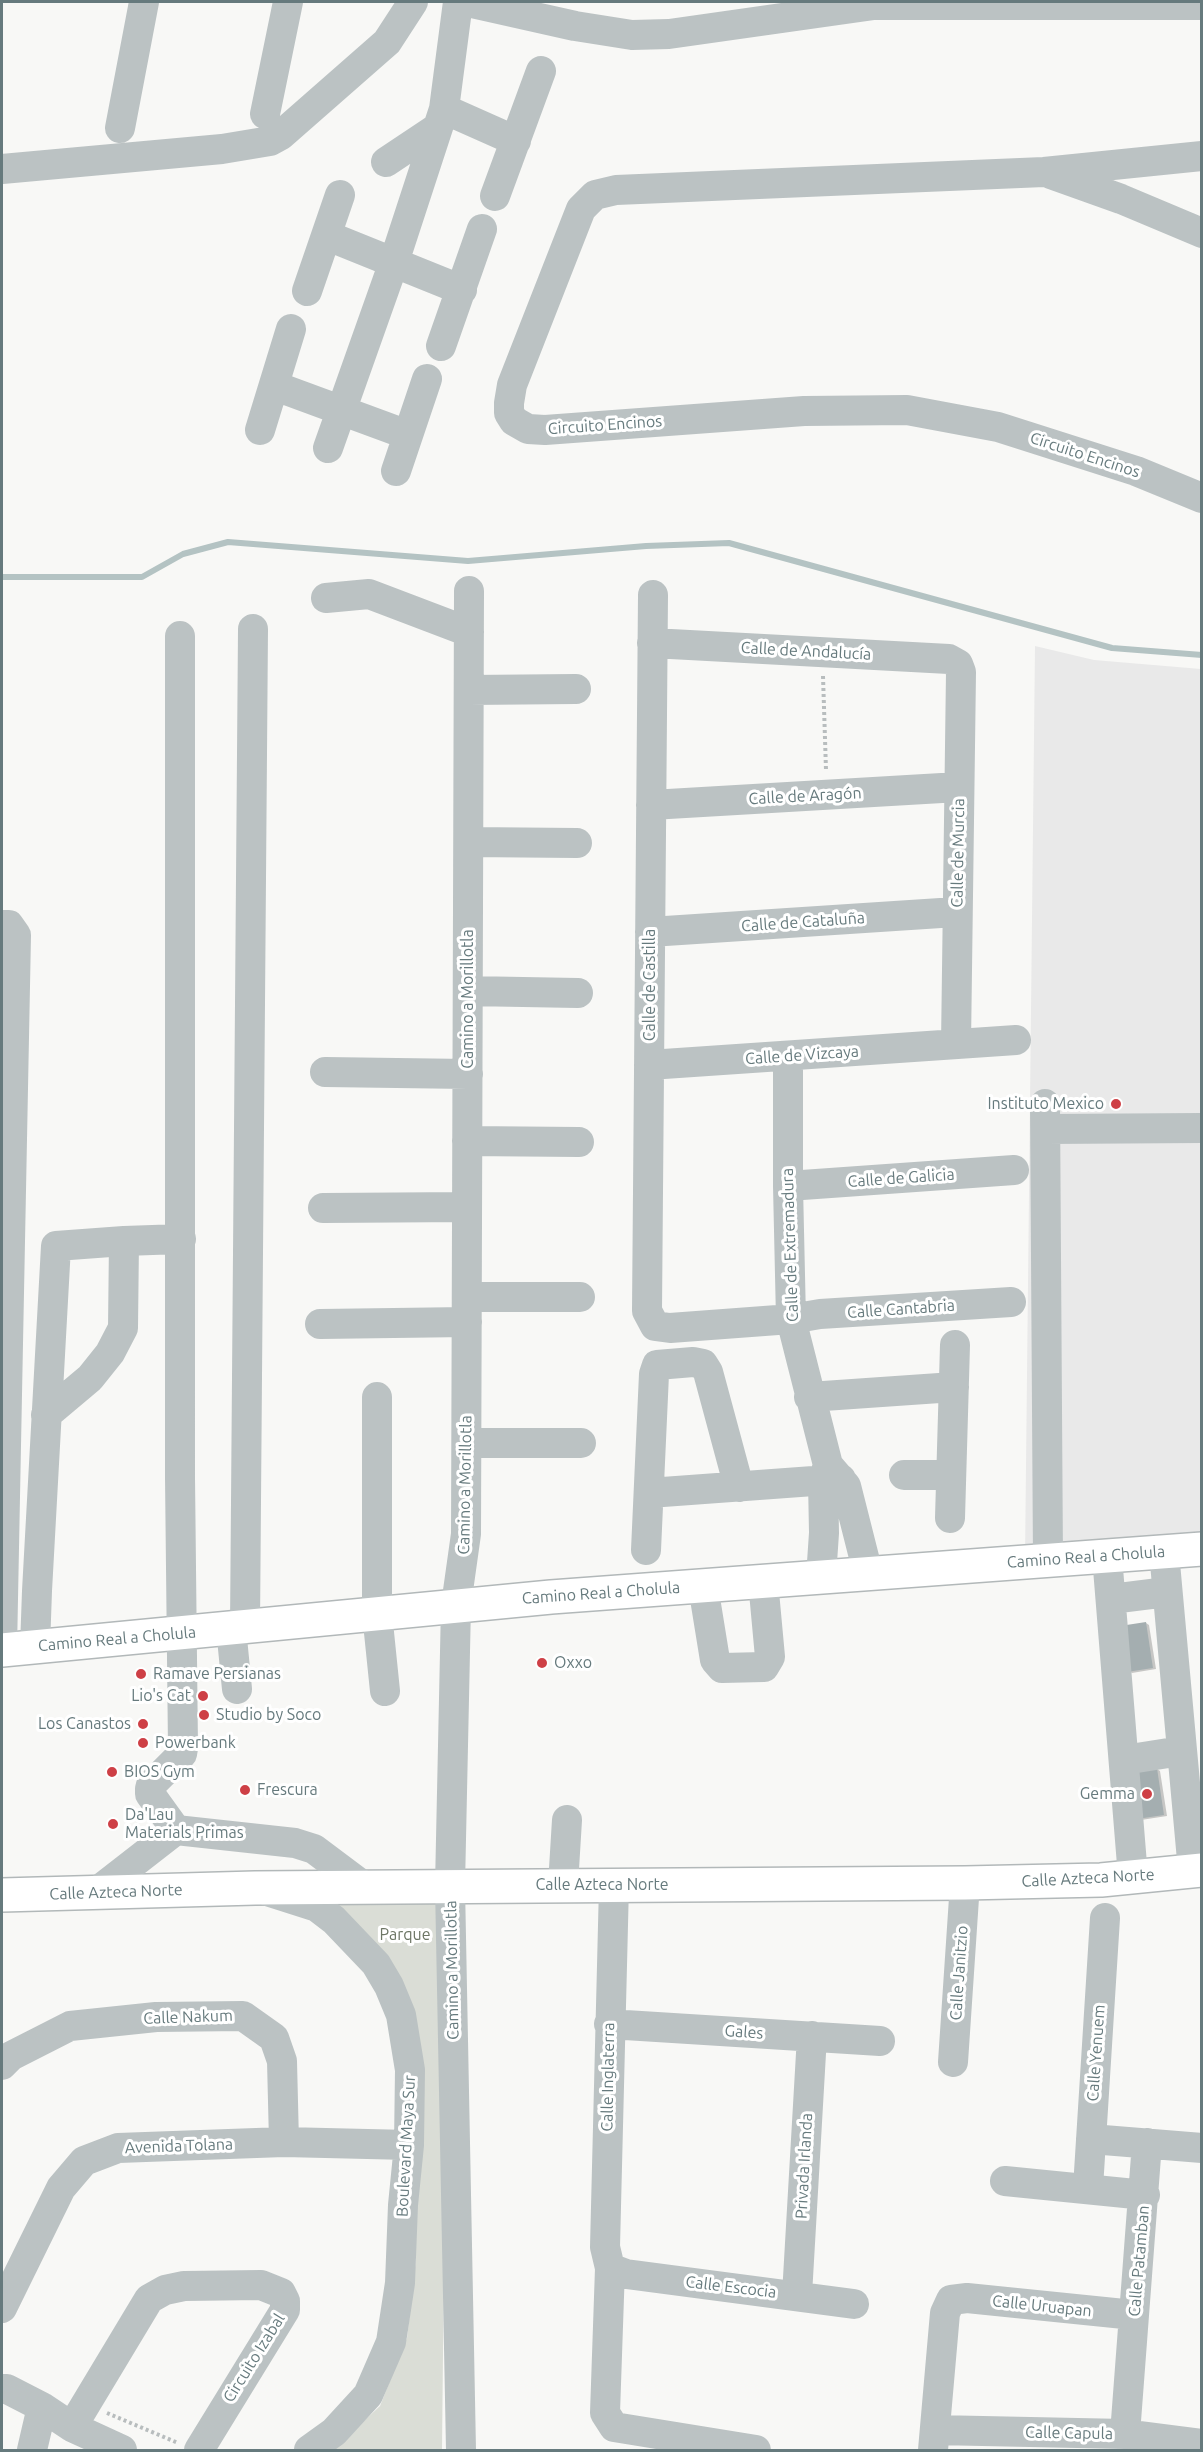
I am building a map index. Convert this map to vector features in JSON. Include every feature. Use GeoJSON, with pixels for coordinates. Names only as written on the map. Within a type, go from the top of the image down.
{"type":"FeatureCollection","features":[{"type":"Feature","properties":{"kind":"main road","name":"Camino Real a Cholula"},"geometry":{"type":"LineString","coordinates":[[2,1650],[182,1634],[456,1605],[1202,1549]]}},
{"type":"Feature","properties":{"kind":"main road","name":"Calle Azteca Norte"},"geometry":{"type":"LineString","coordinates":[[2,1895],[255,1888],[965,1883],[1101,1880],[1197,1871]]}},
{"type":"Feature","properties":{"kind":"street"},"geometry":{"type":"LineString","coordinates":[[120,128],[144,2]]}},
{"type":"Feature","properties":{"kind":"street"},"geometry":{"type":"LineString","coordinates":[[265,114],[288,2]]}},
{"type":"Feature","properties":{"kind":"street"},"geometry":{"type":"LineString","coordinates":[[2,169],[222,149],[270,141],[281,135],[387,42],[413,2]]}},
{"type":"Feature","properties":{"kind":"street"},"geometry":{"type":"LineString","coordinates":[[328,448],[394,262],[440,118],[458,2]]}},
{"type":"Feature","properties":{"kind":"street"},"geometry":{"type":"LineString","coordinates":[[468,2],[575,27],[632,35],[669,34],[874,3],[1037,2],[1202,5]]}},
{"type":"Feature","properties":{"kind":"street"},"geometry":{"type":"LineString","coordinates":[[495,196],[541,71]]}},
{"type":"Feature","properties":{"kind":"street"},"geometry":{"type":"LineString","coordinates":[[440,118],[516,141]]}},
{"type":"Feature","properties":{"kind":"street"},"geometry":{"type":"LineString","coordinates":[[386,162],[440,118]]}},
{"type":"Feature","properties":{"kind":"street","name":"Circuito Encinos"},"geometry":{"type":"LineString","coordinates":[[1202,156],[1044,172],[616,190],[595,195],[581,209],[512,386],[509,413],[514,422],[528,429],[545,430],[804,411],[907,410],[998,427],[1136,471],[1202,498]]}},
{"type":"Feature","properties":{"kind":"street","name":"Circuito Encinos"},"geometry":{"type":"LineString","coordinates":[[1044,172],[1121,199],[1202,233]]}},
{"type":"Feature","properties":{"kind":"street"},"geometry":{"type":"LineString","coordinates":[[307,291],[328,236],[340,195]]}},
{"type":"Feature","properties":{"kind":"street"},"geometry":{"type":"LineString","coordinates":[[441,346],[482,229]]}},
{"type":"Feature","properties":{"kind":"street"},"geometry":{"type":"LineString","coordinates":[[328,236],[462,290]]}},
{"type":"Feature","properties":{"kind":"street"},"geometry":{"type":"LineString","coordinates":[[260,430],[291,329]]}},
{"type":"Feature","properties":{"kind":"street"},"geometry":{"type":"LineString","coordinates":[[396,471],[427,379]]}},
{"type":"Feature","properties":{"kind":"street"},"geometry":{"type":"LineString","coordinates":[[275,386],[408,435]]}},
{"type":"Feature","properties":{"kind":"street","name":"Camino a Morillotla"},"geometry":{"type":"LineString","coordinates":[[461,2451],[450,1886],[456,1605],[466,1534],[469,591]]}},
{"type":"Feature","properties":{"kind":"street"},"geometry":{"type":"LineString","coordinates":[[326,598],[369,594],[469,632]]}},
{"type":"Feature","properties":{"kind":"street","name":"Calle de Castilla"},"geometry":{"type":"LineString","coordinates":[[652,595],[647,1311],[655,1326]]}},
{"type":"Feature","properties":{"kind":"street"},"geometry":{"type":"LineString","coordinates":[[237,1689],[253,629]]}},
{"type":"Feature","properties":{"kind":"street"},"geometry":{"type":"LineString","coordinates":[[176,1830],[150,1794],[150,1789],[151,1785],[182,1754],[183,1748],[180,1477],[182,1239],[180,636]]}},
{"type":"Feature","properties":{"kind":"street","name":"Calle de Andalucía"},"geometry":{"type":"LineString","coordinates":[[652,643],[949,658],[958,664]]}},
{"type":"Feature","properties":{"kind":"street","name":"Calle de Murcia"},"geometry":{"type":"LineString","coordinates":[[956,1044],[961,672],[958,664]]}},
{"type":"Feature","properties":{"kind":"street"},"geometry":{"type":"LineString","coordinates":[[469,690],[576,689]]}},
{"type":"Feature","properties":{"kind":"street","name":"Calle de Aragón"},"geometry":{"type":"LineString","coordinates":[[651,805],[959,787]]}},
{"type":"Feature","properties":{"kind":"street"},"geometry":{"type":"LineString","coordinates":[[469,842],[577,843]]}},
{"type":"Feature","properties":{"kind":"street","name":"Calle de Cataluña"},"geometry":{"type":"LineString","coordinates":[[650,932],[956,912]]}},
{"type":"Feature","properties":{"kind":"street"},"geometry":{"type":"LineString","coordinates":[[2,925],[9,925],[16,935],[2,1650]]}},
{"type":"Feature","properties":{"kind":"street"},"geometry":{"type":"LineString","coordinates":[[468,991],[578,993]]}},
{"type":"Feature","properties":{"kind":"street","name":"Calle de Vizcaya"},"geometry":{"type":"LineString","coordinates":[[649,1065],[1016,1040]]}},
{"type":"Feature","properties":{"kind":"street","name":"Calle de Extremadura"},"geometry":{"type":"LineString","coordinates":[[788,1056],[790,1319],[831,1475],[846,1486],[837,1509],[821,1577]]}},
{"type":"Feature","properties":{"kind":"street"},"geometry":{"type":"LineString","coordinates":[[325,1072],[468,1074]]}},
{"type":"Feature","properties":{"kind":"street"},"geometry":{"type":"LineString","coordinates":[[1048,1560],[1046,1117],[1202,1128]]}},
{"type":"Feature","properties":{"kind":"street"},"geometry":{"type":"LineString","coordinates":[[467,1141],[579,1142]]}},
{"type":"Feature","properties":{"kind":"street","name":"Calle de Galicia"},"geometry":{"type":"LineString","coordinates":[[788,1186],[1014,1170]]}},
{"type":"Feature","properties":{"kind":"street"},"geometry":{"type":"LineString","coordinates":[[323,1208],[467,1207]]}},
{"type":"Feature","properties":{"kind":"street"},"geometry":{"type":"LineString","coordinates":[[36,1647],[56,1246],[124,1240],[182,1239]]}},
{"type":"Feature","properties":{"kind":"street"},"geometry":{"type":"LineString","coordinates":[[46,1415],[90,1378],[110,1353],[123,1328],[124,1240]]}},
{"type":"Feature","properties":{"kind":"street"},"geometry":{"type":"LineString","coordinates":[[320,1324],[580,1297]]}},
{"type":"Feature","properties":{"kind":"street","name":"Calle Cantabria"},"geometry":{"type":"LineString","coordinates":[[655,1326],[670,1328],[790,1319],[820,1314],[1011,1302]]}},
{"type":"Feature","properties":{"kind":"street"},"geometry":{"type":"LineString","coordinates":[[950,1518],[955,1345]]}},
{"type":"Feature","properties":{"kind":"street"},"geometry":{"type":"LineString","coordinates":[[646,1550],[654,1374],[657,1365],[693,1362],[703,1364],[708,1372],[739,1487]]}},
{"type":"Feature","properties":{"kind":"street"},"geometry":{"type":"LineString","coordinates":[[809,1397],[954,1387]]}},
{"type":"Feature","properties":{"kind":"street"},"geometry":{"type":"LineString","coordinates":[[377,1397],[377,1613],[385,1691]]}},
{"type":"Feature","properties":{"kind":"street"},"geometry":{"type":"LineString","coordinates":[[466,1443],[581,1443]]}},
{"type":"Feature","properties":{"kind":"street"},"geometry":{"type":"LineString","coordinates":[[904,1475],[951,1474]]}},
{"type":"Feature","properties":{"kind":"street"},"geometry":{"type":"LineString","coordinates":[[649,1493],[739,1487],[831,1475]]}},
{"type":"Feature","properties":{"kind":"street","name":"Calle de Extremadura"},"geometry":{"type":"LineString","coordinates":[[837,1509],[868,1573]]}},
{"type":"Feature","properties":{"kind":"street"},"geometry":{"type":"LineString","coordinates":[[1164,1552],[1181,1751],[1197,1871]]}},
{"type":"Feature","properties":{"kind":"street"},"geometry":{"type":"LineString","coordinates":[[1107,1556],[1133,1877]]}},
{"type":"Feature","properties":{"kind":"street"},"geometry":{"type":"LineString","coordinates":[[703,1586],[715,1660],[722,1668],[764,1666],[770,1657],[763,1581]]}},
{"type":"Feature","properties":{"kind":"street"},"geometry":{"type":"LineString","coordinates":[[1111,1599],[1167,1592]]}},
{"type":"Feature","properties":{"kind":"street"},"geometry":{"type":"LineString","coordinates":[[1124,1760],[1181,1751]]}},
{"type":"Feature","properties":{"kind":"street"},"geometry":{"type":"LineString","coordinates":[[564,1886],[567,1820]]}},
{"type":"Feature","properties":{"kind":"street"},"geometry":{"type":"LineString","coordinates":[[95,1893],[176,1830],[295,1843],[314,1849],[366,1888]]}},
{"type":"Feature","properties":{"kind":"street","name":"Calle Janitzio"},"geometry":{"type":"LineString","coordinates":[[953,2062],[965,1883]]}},
{"type":"Feature","properties":{"kind":"street","name":"Calle Inglaterra"},"geometry":{"type":"LineString","coordinates":[[614,1885],[605,2247],[610,2268],[605,2413],[608,2421],[614,2427],[756,2451]]}},
{"type":"Feature","properties":{"kind":"street","name":"Boulevard Maya Sur"},"geometry":{"type":"LineString","coordinates":[[255,1888],[317,1906],[340,1925],[368,1955],[384,1976],[401,2015],[410,2070],[409,2145],[403,2205],[400,2283],[391,2342],[368,2395],[334,2432],[309,2451]]}},
{"type":"Feature","properties":{"kind":"street","name":"Calle Yenuem"},"geometry":{"type":"LineString","coordinates":[[1088,2188],[1105,1918]]}},
{"type":"Feature","properties":{"kind":"street","name":"Calle Nakum"},"geometry":{"type":"LineString","coordinates":[[2,2065],[11,2056],[70,2026],[156,2017],[243,2016],[274,2038],[282,2061],[284,2142]]}},
{"type":"Feature","properties":{"kind":"street","name":"Gales"},"geometry":{"type":"LineString","coordinates":[[609,2024],[880,2041]]}},
{"type":"Feature","properties":{"kind":"street","name":"Privada Irlanda"},"geometry":{"type":"LineString","coordinates":[[797,2295],[812,2036]]}},
{"type":"Feature","properties":{"kind":"street"},"geometry":{"type":"LineString","coordinates":[[1091,2139],[1202,2148]]}},
{"type":"Feature","properties":{"kind":"street","name":"Avenida Tolana"},"geometry":{"type":"LineString","coordinates":[[2,2308],[61,2188],[84,2161],[118,2148],[284,2142],[409,2145]]}},
{"type":"Feature","properties":{"kind":"street","name":"Calle Patamban"},"geometry":{"type":"LineString","coordinates":[[1125,2434],[1148,2143]]}},
{"type":"Feature","properties":{"kind":"street"},"geometry":{"type":"LineString","coordinates":[[1005,2181],[1145,2195]]}},
{"type":"Feature","properties":{"kind":"street","name":"Calle Escocia"},"geometry":{"type":"LineString","coordinates":[[610,2268],[626,2274],[854,2304]]}},
{"type":"Feature","properties":{"kind":"street","name":"Circuito Izabal"},"geometry":{"type":"LineString","coordinates":[[72,2427],[149,2299],[165,2290],[184,2286],[261,2285],[281,2293],[285,2310],[199,2451]]}},
{"type":"Feature","properties":{"kind":"street","name":"Calle Uruapan"},"geometry":{"type":"LineString","coordinates":[[934,2440],[945,2313],[951,2300],[967,2298],[1134,2315]]}},
{"type":"Feature","properties":{"kind":"street"},"geometry":{"type":"LineString","coordinates":[[2,2389],[42,2407],[72,2427],[122,2451]]}},
{"type":"Feature","properties":{"kind":"street"},"geometry":{"type":"LineString","coordinates":[[32,2451],[42,2407]]}},
{"type":"Feature","properties":{"kind":"street","name":"Calle Capula"},"geometry":{"type":"LineString","coordinates":[[934,2440],[1125,2434],[1202,2444]]}},
{"type":"Feature","properties":{"kind":"path"},"geometry":{"type":"LineString","coordinates":[[822,652],[827,795]]}},
{"type":"Feature","properties":{"kind":"shaded area","name":"Instituto Mexico"},"geometry":{"type":"Polygon","coordinates":[[[1035,646],[1094,660],[1201,669],[1202,1540],[1025,1557],[1035,646]]]}},
{"type":"Feature","properties":{"kind":"green space","name":"Parque"},"geometry":{"type":"Polygon","coordinates":[[[439,1900],[444,2258],[442,2450],[333,2450],[380,2406],[407,2338],[416,2259],[407,2008],[322,1902],[439,1900]]]}},
{"type":"Feature","properties":{"kind":"building"},"geometry":{"type":"Polygon","coordinates":[[[1146,1622],[1153,1668],[1127,1672],[1120,1626],[1146,1622]]]}},
{"type":"Feature","properties":{"kind":"building","name":"Gemma"},"geometry":{"type":"Polygon","coordinates":[[[1157,1768],[1164,1815],[1137,1819],[1129,1772],[1157,1768]]]}},
{"type":"Feature","properties":{"kind":"waterway"},"geometry":{"type":"LineString","coordinates":[[2,577],[142,577],[183,554],[228,542],[468,561],[646,546],[729,543],[1112,648],[1202,655]]}},
{"type":"Feature","properties":{"kind":"place","name":"Instituto Mexico"},"geometry":{"type":"Point","coordinates":[1116,1104]}},
{"type":"Feature","properties":{"kind":"place","name":"Oxxo"},"geometry":{"type":"Point","coordinates":[542,1663]}},
{"type":"Feature","properties":{"kind":"place","name":"Ramave Persianas"},"geometry":{"type":"Point","coordinates":[141,1674]}},
{"type":"Feature","properties":{"kind":"place","name":"Lio's Cat"},"geometry":{"type":"Point","coordinates":[203,1696]}},
{"type":"Feature","properties":{"kind":"place","name":"Studio by Soco"},"geometry":{"type":"Point","coordinates":[204,1715]}},
{"type":"Feature","properties":{"kind":"place","name":"Los Canastos"},"geometry":{"type":"Point","coordinates":[143,1724]}},
{"type":"Feature","properties":{"kind":"place","name":"Powerbank"},"geometry":{"type":"Point","coordinates":[143,1743]}},
{"type":"Feature","properties":{"kind":"place","name":"BIOS Gym"},"geometry":{"type":"Point","coordinates":[112,1772]}},
{"type":"Feature","properties":{"kind":"place","name":"Frescura"},"geometry":{"type":"Point","coordinates":[245,1790]}},
{"type":"Feature","properties":{"kind":"place","name":"Gemma"},"geometry":{"type":"Point","coordinates":[1147,1794]}},
{"type":"Feature","properties":{"kind":"place","name":"Da'Lau Materials Primas"},"geometry":{"type":"Point","coordinates":[113,1824]}}]}
